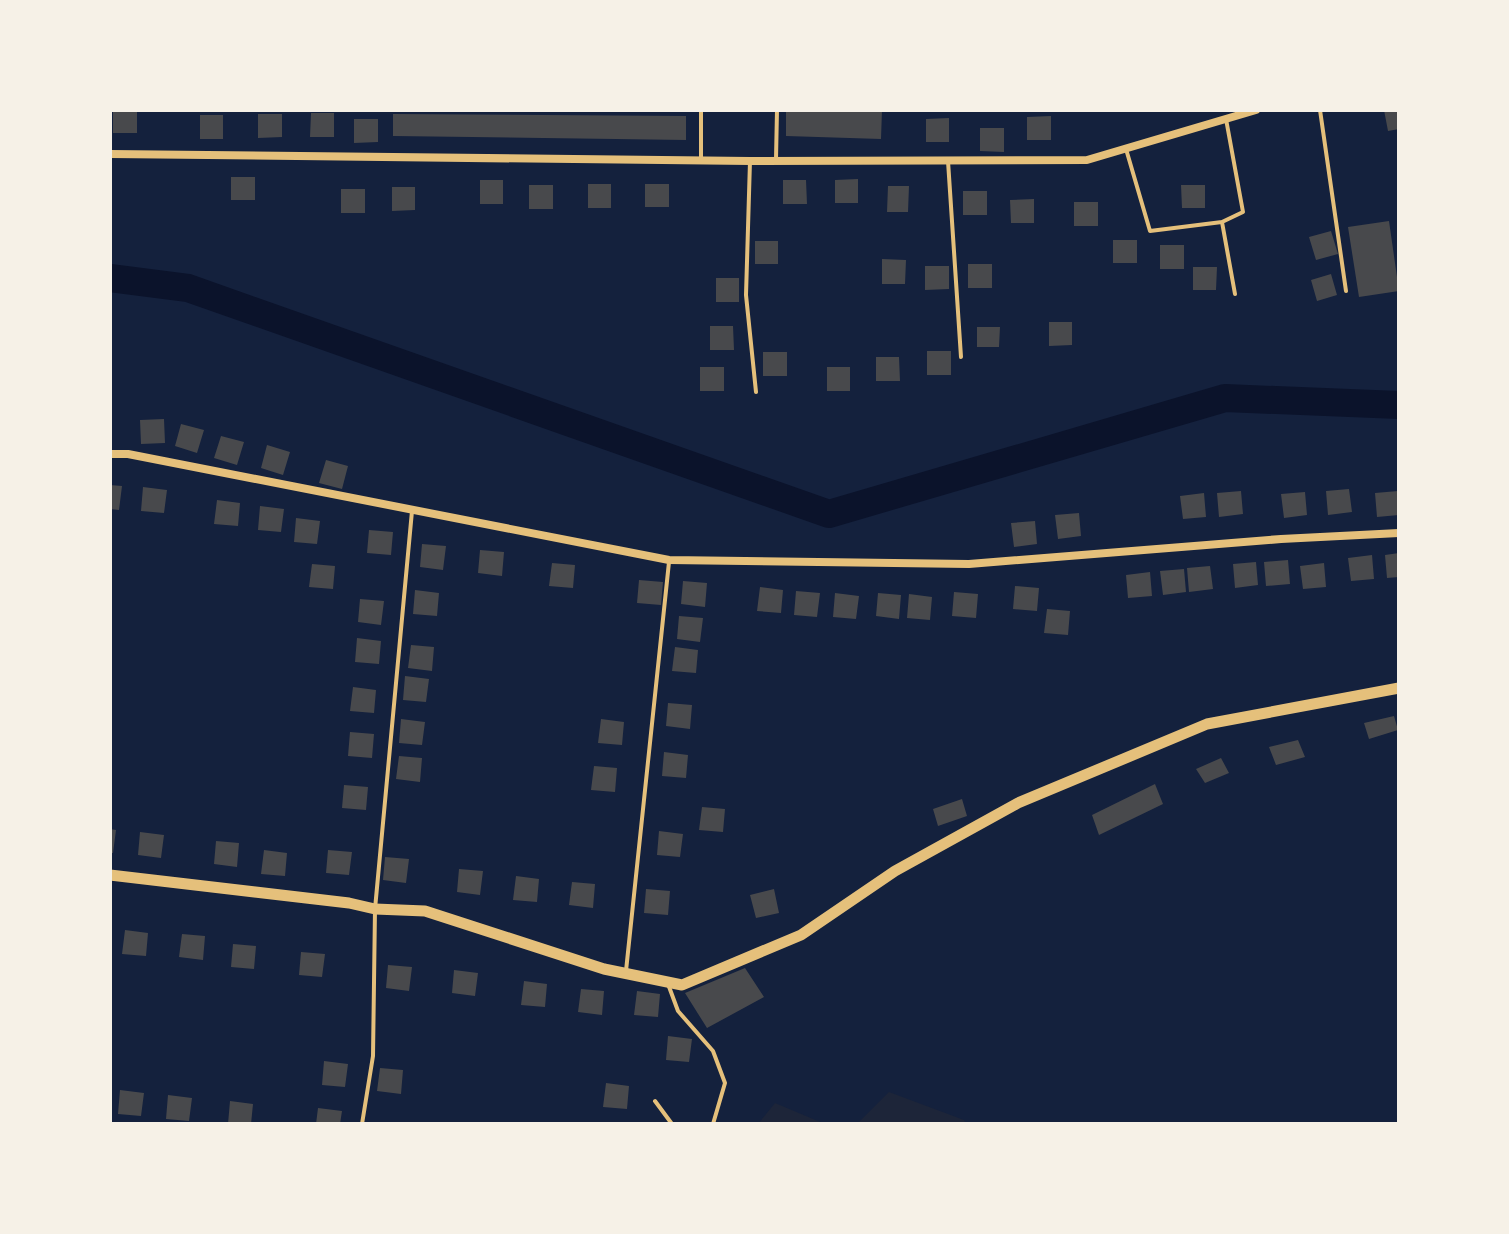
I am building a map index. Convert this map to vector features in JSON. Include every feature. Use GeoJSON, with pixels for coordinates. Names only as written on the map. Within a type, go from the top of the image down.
{"type":"FeatureCollection","features":[{"type":"Feature","properties":{"kind":"street"},"geometry":{"type":"LineString","coordinates":[[110,154],[701,161],[1087,160],[1256,110]]}},
{"type":"Feature","properties":{"kind":"street"},"geometry":{"type":"LineString","coordinates":[[110,454],[128,454],[669,560],[969,564],[1281,539],[1399,533]]}},
{"type":"Feature","properties":{"kind":"street"},"geometry":{"type":"LineString","coordinates":[[110,875],[349,903],[375,909],[425,911],[604,969],[682,985],[801,935],[895,871],[1018,803],[1207,724],[1399,688]]}},
{"type":"Feature","properties":{"kind":"lane"},"geometry":{"type":"LineString","coordinates":[[701,110],[701,161]]}},
{"type":"Feature","properties":{"kind":"lane"},"geometry":{"type":"LineString","coordinates":[[776,161],[777,110]]}},
{"type":"Feature","properties":{"kind":"lane"},"geometry":{"type":"LineString","coordinates":[[1320,110],[1346,291]]}},
{"type":"Feature","properties":{"kind":"lane"},"geometry":{"type":"LineString","coordinates":[[1126,149],[1150,231],[1222,222],[1243,212],[1226,119]]}},
{"type":"Feature","properties":{"kind":"lane"},"geometry":{"type":"LineString","coordinates":[[750,161],[746,295],[756,392]]}},
{"type":"Feature","properties":{"kind":"lane"},"geometry":{"type":"LineString","coordinates":[[948,161],[961,357]]}},
{"type":"Feature","properties":{"kind":"lane"},"geometry":{"type":"LineString","coordinates":[[1222,222],[1235,294]]}},
{"type":"Feature","properties":{"kind":"lane"},"geometry":{"type":"LineString","coordinates":[[362,1124],[373,1056],[375,909],[412,509]]}},
{"type":"Feature","properties":{"kind":"lane"},"geometry":{"type":"LineString","coordinates":[[625,973],[669,560]]}},
{"type":"Feature","properties":{"kind":"lane"},"geometry":{"type":"LineString","coordinates":[[667,982],[678,1011],[713,1051],[725,1083],[713,1124]]}},
{"type":"Feature","properties":{"kind":"lane"},"geometry":{"type":"LineString","coordinates":[[655,1101],[672,1124]]}},
{"type":"Feature","properties":{"kind":"shaded area"},"geometry":{"type":"Polygon","coordinates":[[[889,1092],[964,1120],[966,1124],[857,1124],[889,1092]]]}},
{"type":"Feature","properties":{"kind":"shaded area"},"geometry":{"type":"Polygon","coordinates":[[[775,1103],[825,1124],[758,1124],[775,1103]]]}},
{"type":"Feature","properties":{"kind":"building"},"geometry":{"type":"Polygon","coordinates":[[[113,110],[137,110],[137,133],[113,133],[113,110]]]}},
{"type":"Feature","properties":{"kind":"building"},"geometry":{"type":"Polygon","coordinates":[[[786,110],[882,110],[881,139],[786,136],[786,110]]]}},
{"type":"Feature","properties":{"kind":"building"},"geometry":{"type":"Polygon","coordinates":[[[1384,110],[1399,110],[1399,129],[1388,131],[1384,110]]]}},
{"type":"Feature","properties":{"kind":"building"},"geometry":{"type":"Polygon","coordinates":[[[311,113],[334,113],[334,137],[310,137],[311,113]]]}},
{"type":"Feature","properties":{"kind":"building"},"geometry":{"type":"Polygon","coordinates":[[[258,114],[282,114],[282,137],[258,138],[258,114]]]}},
{"type":"Feature","properties":{"kind":"building"},"geometry":{"type":"Polygon","coordinates":[[[393,114],[686,116],[686,140],[393,136],[393,114]]]}},
{"type":"Feature","properties":{"kind":"building"},"geometry":{"type":"Polygon","coordinates":[[[200,115],[223,115],[223,139],[200,139],[200,115]]]}},
{"type":"Feature","properties":{"kind":"building"},"geometry":{"type":"Polygon","coordinates":[[[1051,116],[1051,140],[1027,140],[1027,117],[1051,116]]]}},
{"type":"Feature","properties":{"kind":"building"},"geometry":{"type":"Polygon","coordinates":[[[949,118],[949,142],[926,142],[926,119],[949,118]]]}},
{"type":"Feature","properties":{"kind":"building"},"geometry":{"type":"Polygon","coordinates":[[[354,119],[378,119],[378,142],[354,143],[354,119]]]}},
{"type":"Feature","properties":{"kind":"building"},"geometry":{"type":"Polygon","coordinates":[[[980,128],[1004,128],[1004,152],[980,151],[980,128]]]}},
{"type":"Feature","properties":{"kind":"building"},"geometry":{"type":"Polygon","coordinates":[[[231,177],[255,177],[255,200],[231,200],[231,177]]]}},
{"type":"Feature","properties":{"kind":"building"},"geometry":{"type":"Polygon","coordinates":[[[858,179],[858,203],[835,203],[835,180],[858,179]]]}},
{"type":"Feature","properties":{"kind":"building"},"geometry":{"type":"Polygon","coordinates":[[[480,180],[503,180],[503,204],[480,204],[480,180]]]}},
{"type":"Feature","properties":{"kind":"building"},"geometry":{"type":"Polygon","coordinates":[[[783,180],[806,180],[807,204],[783,204],[783,180]]]}},
{"type":"Feature","properties":{"kind":"building"},"geometry":{"type":"Polygon","coordinates":[[[588,184],[611,184],[611,208],[588,208],[588,184]]]}},
{"type":"Feature","properties":{"kind":"building"},"geometry":{"type":"Polygon","coordinates":[[[645,184],[669,184],[669,207],[645,207],[645,184]]]}},
{"type":"Feature","properties":{"kind":"building"},"geometry":{"type":"Polygon","coordinates":[[[529,185],[553,185],[553,209],[529,209],[529,185]]]}},
{"type":"Feature","properties":{"kind":"building"},"geometry":{"type":"Polygon","coordinates":[[[1181,185],[1205,185],[1205,208],[1182,208],[1181,185]]]}},
{"type":"Feature","properties":{"kind":"building"},"geometry":{"type":"Polygon","coordinates":[[[888,186],[909,186],[908,212],[887,212],[888,186]]]}},
{"type":"Feature","properties":{"kind":"building"},"geometry":{"type":"Polygon","coordinates":[[[392,187],[415,187],[415,210],[392,211],[392,187]]]}},
{"type":"Feature","properties":{"kind":"building"},"geometry":{"type":"Polygon","coordinates":[[[341,189],[365,189],[365,213],[341,213],[341,189]]]}},
{"type":"Feature","properties":{"kind":"building"},"geometry":{"type":"Polygon","coordinates":[[[963,191],[987,191],[987,215],[963,215],[963,191]]]}},
{"type":"Feature","properties":{"kind":"building"},"geometry":{"type":"Polygon","coordinates":[[[1034,199],[1034,223],[1011,223],[1010,200],[1034,199]]]}},
{"type":"Feature","properties":{"kind":"building"},"geometry":{"type":"Polygon","coordinates":[[[1074,202],[1098,202],[1098,226],[1074,226],[1074,202]]]}},
{"type":"Feature","properties":{"kind":"building"},"geometry":{"type":"Polygon","coordinates":[[[1389,221],[1399,291],[1359,297],[1348,227],[1389,221]]]}},
{"type":"Feature","properties":{"kind":"building"},"geometry":{"type":"Polygon","coordinates":[[[1331,231],[1338,254],[1316,260],[1309,237],[1331,231]]]}},
{"type":"Feature","properties":{"kind":"building"},"geometry":{"type":"Polygon","coordinates":[[[1113,240],[1137,240],[1137,263],[1113,263],[1113,240]]]}},
{"type":"Feature","properties":{"kind":"building"},"geometry":{"type":"Polygon","coordinates":[[[755,241],[778,241],[778,264],[755,264],[755,241]]]}},
{"type":"Feature","properties":{"kind":"building"},"geometry":{"type":"Polygon","coordinates":[[[1160,245],[1184,245],[1184,269],[1160,269],[1160,245]]]}},
{"type":"Feature","properties":{"kind":"building"},"geometry":{"type":"Polygon","coordinates":[[[882,259],[906,260],[905,284],[882,284],[882,259]]]}},
{"type":"Feature","properties":{"kind":"building"},"geometry":{"type":"Polygon","coordinates":[[[968,264],[992,264],[992,288],[968,288],[968,264]]]}},
{"type":"Feature","properties":{"kind":"building"},"geometry":{"type":"Polygon","coordinates":[[[925,266],[949,266],[949,289],[925,290],[925,266]]]}},
{"type":"Feature","properties":{"kind":"building"},"geometry":{"type":"Polygon","coordinates":[[[1193,267],[1217,267],[1216,290],[1193,290],[1193,267]]]}},
{"type":"Feature","properties":{"kind":"building"},"geometry":{"type":"Polygon","coordinates":[[[1331,274],[1337,295],[1317,301],[1311,280],[1331,274]]]}},
{"type":"Feature","properties":{"kind":"building"},"geometry":{"type":"Polygon","coordinates":[[[716,278],[739,278],[739,302],[716,302],[716,278]]]}},
{"type":"Feature","properties":{"kind":"building"},"geometry":{"type":"Polygon","coordinates":[[[1049,322],[1072,322],[1072,345],[1049,346],[1049,322]]]}},
{"type":"Feature","properties":{"kind":"building"},"geometry":{"type":"Polygon","coordinates":[[[710,326],[733,326],[734,350],[710,350],[710,326]]]}},
{"type":"Feature","properties":{"kind":"building"},"geometry":{"type":"Polygon","coordinates":[[[977,327],[1000,327],[999,347],[977,347],[977,327]]]}},
{"type":"Feature","properties":{"kind":"building"},"geometry":{"type":"Polygon","coordinates":[[[927,351],[951,351],[951,375],[927,375],[927,351]]]}},
{"type":"Feature","properties":{"kind":"building"},"geometry":{"type":"Polygon","coordinates":[[[763,352],[787,352],[787,376],[763,376],[763,352]]]}},
{"type":"Feature","properties":{"kind":"building"},"geometry":{"type":"Polygon","coordinates":[[[876,357],[899,357],[900,381],[876,381],[876,357]]]}},
{"type":"Feature","properties":{"kind":"building"},"geometry":{"type":"Polygon","coordinates":[[[700,367],[724,367],[724,391],[700,391],[700,367]]]}},
{"type":"Feature","properties":{"kind":"building"},"geometry":{"type":"Polygon","coordinates":[[[827,367],[850,367],[850,391],[827,391],[827,367]]]}},
{"type":"Feature","properties":{"kind":"building"},"geometry":{"type":"Polygon","coordinates":[[[164,419],[165,443],[141,444],[140,420],[164,419]]]}},
{"type":"Feature","properties":{"kind":"building"},"geometry":{"type":"Polygon","coordinates":[[[181,424],[204,430],[197,453],[175,446],[181,424]]]}},
{"type":"Feature","properties":{"kind":"building"},"geometry":{"type":"Polygon","coordinates":[[[221,436],[244,442],[237,465],[214,458],[221,436]]]}},
{"type":"Feature","properties":{"kind":"building"},"geometry":{"type":"Polygon","coordinates":[[[267,445],[290,452],[283,475],[261,468],[267,445]]]}},
{"type":"Feature","properties":{"kind":"building"},"geometry":{"type":"Polygon","coordinates":[[[326,460],[348,466],[342,489],[319,483],[326,460]]]}},
{"type":"Feature","properties":{"kind":"building"},"geometry":{"type":"Polygon","coordinates":[[[110,485],[122,486],[119,510],[110,509],[110,485]]]}},
{"type":"Feature","properties":{"kind":"building"},"geometry":{"type":"Polygon","coordinates":[[[143,487],[167,490],[164,513],[141,511],[143,487]]]}},
{"type":"Feature","properties":{"kind":"building"},"geometry":{"type":"Polygon","coordinates":[[[1349,489],[1352,512],[1328,515],[1326,491],[1349,489]]]}},
{"type":"Feature","properties":{"kind":"building"},"geometry":{"type":"Polygon","coordinates":[[[1241,491],[1243,514],[1219,517],[1217,493],[1241,491]]]}},
{"type":"Feature","properties":{"kind":"building"},"geometry":{"type":"Polygon","coordinates":[[[1398,491],[1399,515],[1377,517],[1375,493],[1398,491]]]}},
{"type":"Feature","properties":{"kind":"building"},"geometry":{"type":"Polygon","coordinates":[[[1305,492],[1307,515],[1284,518],[1281,494],[1305,492]]]}},
{"type":"Feature","properties":{"kind":"building"},"geometry":{"type":"Polygon","coordinates":[[[1204,493],[1206,517],[1183,519],[1180,496],[1204,493]]]}},
{"type":"Feature","properties":{"kind":"building"},"geometry":{"type":"Polygon","coordinates":[[[217,500],[240,503],[238,526],[214,524],[217,500]]]}},
{"type":"Feature","properties":{"kind":"building"},"geometry":{"type":"Polygon","coordinates":[[[260,506],[284,509],[281,532],[258,530],[260,506]]]}},
{"type":"Feature","properties":{"kind":"building"},"geometry":{"type":"Polygon","coordinates":[[[1079,513],[1081,536],[1058,539],[1055,515],[1079,513]]]}},
{"type":"Feature","properties":{"kind":"building"},"geometry":{"type":"Polygon","coordinates":[[[296,518],[320,521],[317,544],[294,542],[296,518]]]}},
{"type":"Feature","properties":{"kind":"building"},"geometry":{"type":"Polygon","coordinates":[[[1035,521],[1037,544],[1014,547],[1011,523],[1035,521]]]}},
{"type":"Feature","properties":{"kind":"building"},"geometry":{"type":"Polygon","coordinates":[[[369,530],[393,532],[391,555],[367,553],[369,530]]]}},
{"type":"Feature","properties":{"kind":"building"},"geometry":{"type":"Polygon","coordinates":[[[422,544],[446,546],[443,570],[420,567],[422,544]]]}},
{"type":"Feature","properties":{"kind":"building"},"geometry":{"type":"Polygon","coordinates":[[[480,550],[504,552],[502,576],[478,573],[480,550]]]}},
{"type":"Feature","properties":{"kind":"building"},"geometry":{"type":"Polygon","coordinates":[[[1399,553],[1399,577],[1387,578],[1385,555],[1399,553]]]}},
{"type":"Feature","properties":{"kind":"building"},"geometry":{"type":"Polygon","coordinates":[[[1372,555],[1374,579],[1351,581],[1348,558],[1372,555]]]}},
{"type":"Feature","properties":{"kind":"building"},"geometry":{"type":"Polygon","coordinates":[[[1288,560],[1290,584],[1266,586],[1264,562],[1288,560]]]}},
{"type":"Feature","properties":{"kind":"building"},"geometry":{"type":"Polygon","coordinates":[[[1256,562],[1258,585],[1235,588],[1233,564],[1256,562]]]}},
{"type":"Feature","properties":{"kind":"building"},"geometry":{"type":"Polygon","coordinates":[[[552,563],[575,565],[573,588],[549,586],[552,563]]]}},
{"type":"Feature","properties":{"kind":"building"},"geometry":{"type":"Polygon","coordinates":[[[1324,563],[1326,587],[1303,589],[1300,566],[1324,563]]]}},
{"type":"Feature","properties":{"kind":"building"},"geometry":{"type":"Polygon","coordinates":[[[312,564],[335,566],[333,589],[309,587],[312,564]]]}},
{"type":"Feature","properties":{"kind":"building"},"geometry":{"type":"Polygon","coordinates":[[[1210,566],[1213,589],[1189,592],[1187,568],[1210,566]]]}},
{"type":"Feature","properties":{"kind":"building"},"geometry":{"type":"Polygon","coordinates":[[[1184,569],[1186,592],[1163,595],[1160,571],[1184,569]]]}},
{"type":"Feature","properties":{"kind":"building"},"geometry":{"type":"Polygon","coordinates":[[[1150,572],[1152,596],[1128,598],[1126,575],[1150,572]]]}},
{"type":"Feature","properties":{"kind":"building"},"geometry":{"type":"Polygon","coordinates":[[[639,580],[663,582],[661,605],[637,603],[639,580]]]}},
{"type":"Feature","properties":{"kind":"building"},"geometry":{"type":"Polygon","coordinates":[[[683,581],[707,583],[705,607],[681,604],[683,581]]]}},
{"type":"Feature","properties":{"kind":"building"},"geometry":{"type":"Polygon","coordinates":[[[1015,586],[1039,588],[1037,611],[1013,609],[1015,586]]]}},
{"type":"Feature","properties":{"kind":"building"},"geometry":{"type":"Polygon","coordinates":[[[760,587],[783,590],[781,613],[757,611],[760,587]]]}},
{"type":"Feature","properties":{"kind":"building"},"geometry":{"type":"Polygon","coordinates":[[[415,590],[439,593],[437,616],[413,614],[415,590]]]}},
{"type":"Feature","properties":{"kind":"building"},"geometry":{"type":"Polygon","coordinates":[[[796,591],[820,593],[817,617],[794,615],[796,591]]]}},
{"type":"Feature","properties":{"kind":"building"},"geometry":{"type":"Polygon","coordinates":[[[954,592],[978,594],[976,618],[952,616],[954,592]]]}},
{"type":"Feature","properties":{"kind":"building"},"geometry":{"type":"Polygon","coordinates":[[[835,593],[859,596],[856,619],[833,617],[835,593]]]}},
{"type":"Feature","properties":{"kind":"building"},"geometry":{"type":"Polygon","coordinates":[[[878,593],[901,595],[899,619],[876,616],[878,593]]]}},
{"type":"Feature","properties":{"kind":"building"},"geometry":{"type":"Polygon","coordinates":[[[909,594],[932,597],[930,620],[907,618],[909,594]]]}},
{"type":"Feature","properties":{"kind":"building"},"geometry":{"type":"Polygon","coordinates":[[[360,599],[384,601],[381,625],[358,622],[360,599]]]}},
{"type":"Feature","properties":{"kind":"building"},"geometry":{"type":"Polygon","coordinates":[[[1047,609],[1070,611],[1068,635],[1044,633],[1047,609]]]}},
{"type":"Feature","properties":{"kind":"building"},"geometry":{"type":"Polygon","coordinates":[[[679,616],[703,618],[700,642],[677,639],[679,616]]]}},
{"type":"Feature","properties":{"kind":"building"},"geometry":{"type":"Polygon","coordinates":[[[357,638],[381,641],[379,664],[355,662],[357,638]]]}},
{"type":"Feature","properties":{"kind":"building"},"geometry":{"type":"Polygon","coordinates":[[[411,645],[434,647],[432,671],[408,668],[411,645]]]}},
{"type":"Feature","properties":{"kind":"building"},"geometry":{"type":"Polygon","coordinates":[[[675,647],[698,650],[696,673],[672,671],[675,647]]]}},
{"type":"Feature","properties":{"kind":"building"},"geometry":{"type":"Polygon","coordinates":[[[405,676],[429,679],[426,702],[403,700],[405,676]]]}},
{"type":"Feature","properties":{"kind":"building"},"geometry":{"type":"Polygon","coordinates":[[[353,687],[376,690],[374,713],[350,711],[353,687]]]}},
{"type":"Feature","properties":{"kind":"building"},"geometry":{"type":"Polygon","coordinates":[[[668,703],[692,705],[690,729],[666,726],[668,703]]]}},
{"type":"Feature","properties":{"kind":"building"},"geometry":{"type":"Polygon","coordinates":[[[1394,716],[1398,730],[1369,739],[1364,723],[1394,716]]]}},
{"type":"Feature","properties":{"kind":"building"},"geometry":{"type":"Polygon","coordinates":[[[401,719],[425,722],[422,745],[399,743],[401,719]]]}},
{"type":"Feature","properties":{"kind":"building"},"geometry":{"type":"Polygon","coordinates":[[[601,719],[624,722],[622,745],[598,743],[601,719]]]}},
{"type":"Feature","properties":{"kind":"building"},"geometry":{"type":"Polygon","coordinates":[[[350,732],[374,734],[372,758],[348,756],[350,732]]]}},
{"type":"Feature","properties":{"kind":"building"},"geometry":{"type":"Polygon","coordinates":[[[1298,740],[1305,757],[1276,765],[1269,747],[1298,740]]]}},
{"type":"Feature","properties":{"kind":"building"},"geometry":{"type":"Polygon","coordinates":[[[664,752],[688,755],[686,778],[662,776],[664,752]]]}},
{"type":"Feature","properties":{"kind":"building"},"geometry":{"type":"Polygon","coordinates":[[[399,756],[422,758],[420,782],[396,779],[399,756]]]}},
{"type":"Feature","properties":{"kind":"building"},"geometry":{"type":"Polygon","coordinates":[[[1221,758],[1229,773],[1205,783],[1196,769],[1221,758]]]}},
{"type":"Feature","properties":{"kind":"building"},"geometry":{"type":"Polygon","coordinates":[[[594,766],[617,768],[615,792],[591,790],[594,766]]]}},
{"type":"Feature","properties":{"kind":"building"},"geometry":{"type":"Polygon","coordinates":[[[1155,784],[1163,804],[1099,835],[1092,815],[1155,784]]]}},
{"type":"Feature","properties":{"kind":"building"},"geometry":{"type":"Polygon","coordinates":[[[344,785],[368,787],[366,810],[342,808],[344,785]]]}},
{"type":"Feature","properties":{"kind":"building"},"geometry":{"type":"Polygon","coordinates":[[[962,799],[967,816],[938,826],[933,809],[962,799]]]}},
{"type":"Feature","properties":{"kind":"building"},"geometry":{"type":"Polygon","coordinates":[[[702,807],[725,809],[723,832],[699,830],[702,807]]]}},
{"type":"Feature","properties":{"kind":"building"},"geometry":{"type":"Polygon","coordinates":[[[110,829],[116,830],[113,853],[110,853],[110,829]]]}},
{"type":"Feature","properties":{"kind":"building"},"geometry":{"type":"Polygon","coordinates":[[[659,831],[683,834],[680,857],[657,855],[659,831]]]}},
{"type":"Feature","properties":{"kind":"building"},"geometry":{"type":"Polygon","coordinates":[[[140,832],[164,835],[161,858],[138,855],[140,832]]]}},
{"type":"Feature","properties":{"kind":"building"},"geometry":{"type":"Polygon","coordinates":[[[216,841],[239,843],[237,867],[214,864],[216,841]]]}},
{"type":"Feature","properties":{"kind":"building"},"geometry":{"type":"Polygon","coordinates":[[[264,850],[287,853],[285,876],[261,874],[264,850]]]}},
{"type":"Feature","properties":{"kind":"building"},"geometry":{"type":"Polygon","coordinates":[[[328,850],[352,852],[349,875],[326,873],[328,850]]]}},
{"type":"Feature","properties":{"kind":"building"},"geometry":{"type":"Polygon","coordinates":[[[385,857],[409,859],[406,883],[383,880],[385,857]]]}},
{"type":"Feature","properties":{"kind":"building"},"geometry":{"type":"Polygon","coordinates":[[[459,869],[483,871],[480,895],[457,892],[459,869]]]}},
{"type":"Feature","properties":{"kind":"building"},"geometry":{"type":"Polygon","coordinates":[[[516,876],[539,879],[537,902],[513,900],[516,876]]]}},
{"type":"Feature","properties":{"kind":"building"},"geometry":{"type":"Polygon","coordinates":[[[572,882],[595,884],[593,908],[569,905],[572,882]]]}},
{"type":"Feature","properties":{"kind":"building"},"geometry":{"type":"Polygon","coordinates":[[[646,889],[670,891],[668,915],[644,913],[646,889]]]}},
{"type":"Feature","properties":{"kind":"building"},"geometry":{"type":"Polygon","coordinates":[[[774,889],[779,913],[756,918],[750,895],[774,889]]]}},
{"type":"Feature","properties":{"kind":"building"},"geometry":{"type":"Polygon","coordinates":[[[125,930],[148,933],[146,956],[122,954],[125,930]]]}},
{"type":"Feature","properties":{"kind":"building"},"geometry":{"type":"Polygon","coordinates":[[[182,934],[205,936],[203,960],[179,957],[182,934]]]}},
{"type":"Feature","properties":{"kind":"building"},"geometry":{"type":"Polygon","coordinates":[[[233,944],[256,946],[254,969],[231,967],[233,944]]]}},
{"type":"Feature","properties":{"kind":"building"},"geometry":{"type":"Polygon","coordinates":[[[301,952],[325,954],[322,977],[299,975],[301,952]]]}},
{"type":"Feature","properties":{"kind":"building"},"geometry":{"type":"Polygon","coordinates":[[[388,965],[412,967],[409,991],[386,988],[388,965]]]}},
{"type":"Feature","properties":{"kind":"building"},"geometry":{"type":"Polygon","coordinates":[[[745,968],[764,997],[707,1028],[685,993],[745,968]]]}},
{"type":"Feature","properties":{"kind":"building"},"geometry":{"type":"Polygon","coordinates":[[[454,970],[478,973],[475,996],[452,993],[454,970]]]}},
{"type":"Feature","properties":{"kind":"building"},"geometry":{"type":"Polygon","coordinates":[[[524,981],[547,984],[545,1007],[521,1005],[524,981]]]}},
{"type":"Feature","properties":{"kind":"building"},"geometry":{"type":"Polygon","coordinates":[[[581,989],[604,991],[602,1015],[578,1012],[581,989]]]}},
{"type":"Feature","properties":{"kind":"building"},"geometry":{"type":"Polygon","coordinates":[[[637,991],[660,994],[658,1017],[634,1015],[637,991]]]}},
{"type":"Feature","properties":{"kind":"building"},"geometry":{"type":"Polygon","coordinates":[[[668,1036],[692,1039],[689,1062],[666,1060],[668,1036]]]}},
{"type":"Feature","properties":{"kind":"building"},"geometry":{"type":"Polygon","coordinates":[[[324,1061],[348,1064],[345,1087],[322,1085],[324,1061]]]}},
{"type":"Feature","properties":{"kind":"building"},"geometry":{"type":"Polygon","coordinates":[[[380,1068],[403,1070],[401,1094],[377,1091],[380,1068]]]}},
{"type":"Feature","properties":{"kind":"building"},"geometry":{"type":"Polygon","coordinates":[[[606,1083],[629,1086],[627,1109],[603,1107],[606,1083]]]}},
{"type":"Feature","properties":{"kind":"building"},"geometry":{"type":"Polygon","coordinates":[[[120,1090],[144,1093],[141,1116],[118,1114],[120,1090]]]}},
{"type":"Feature","properties":{"kind":"building"},"geometry":{"type":"Polygon","coordinates":[[[168,1095],[192,1098],[189,1121],[166,1119],[168,1095]]]}},
{"type":"Feature","properties":{"kind":"building"},"geometry":{"type":"Polygon","coordinates":[[[230,1101],[253,1104],[251,1124],[228,1124],[230,1101]]]}},
{"type":"Feature","properties":{"kind":"building"},"geometry":{"type":"Polygon","coordinates":[[[318,1108],[342,1111],[340,1124],[316,1124],[318,1108]]]}},
{"type":"Feature","properties":{"kind":"waterway"},"geometry":{"type":"LineString","coordinates":[[110,278],[188,288],[829,514],[1225,398],[1399,405]]}}]}
